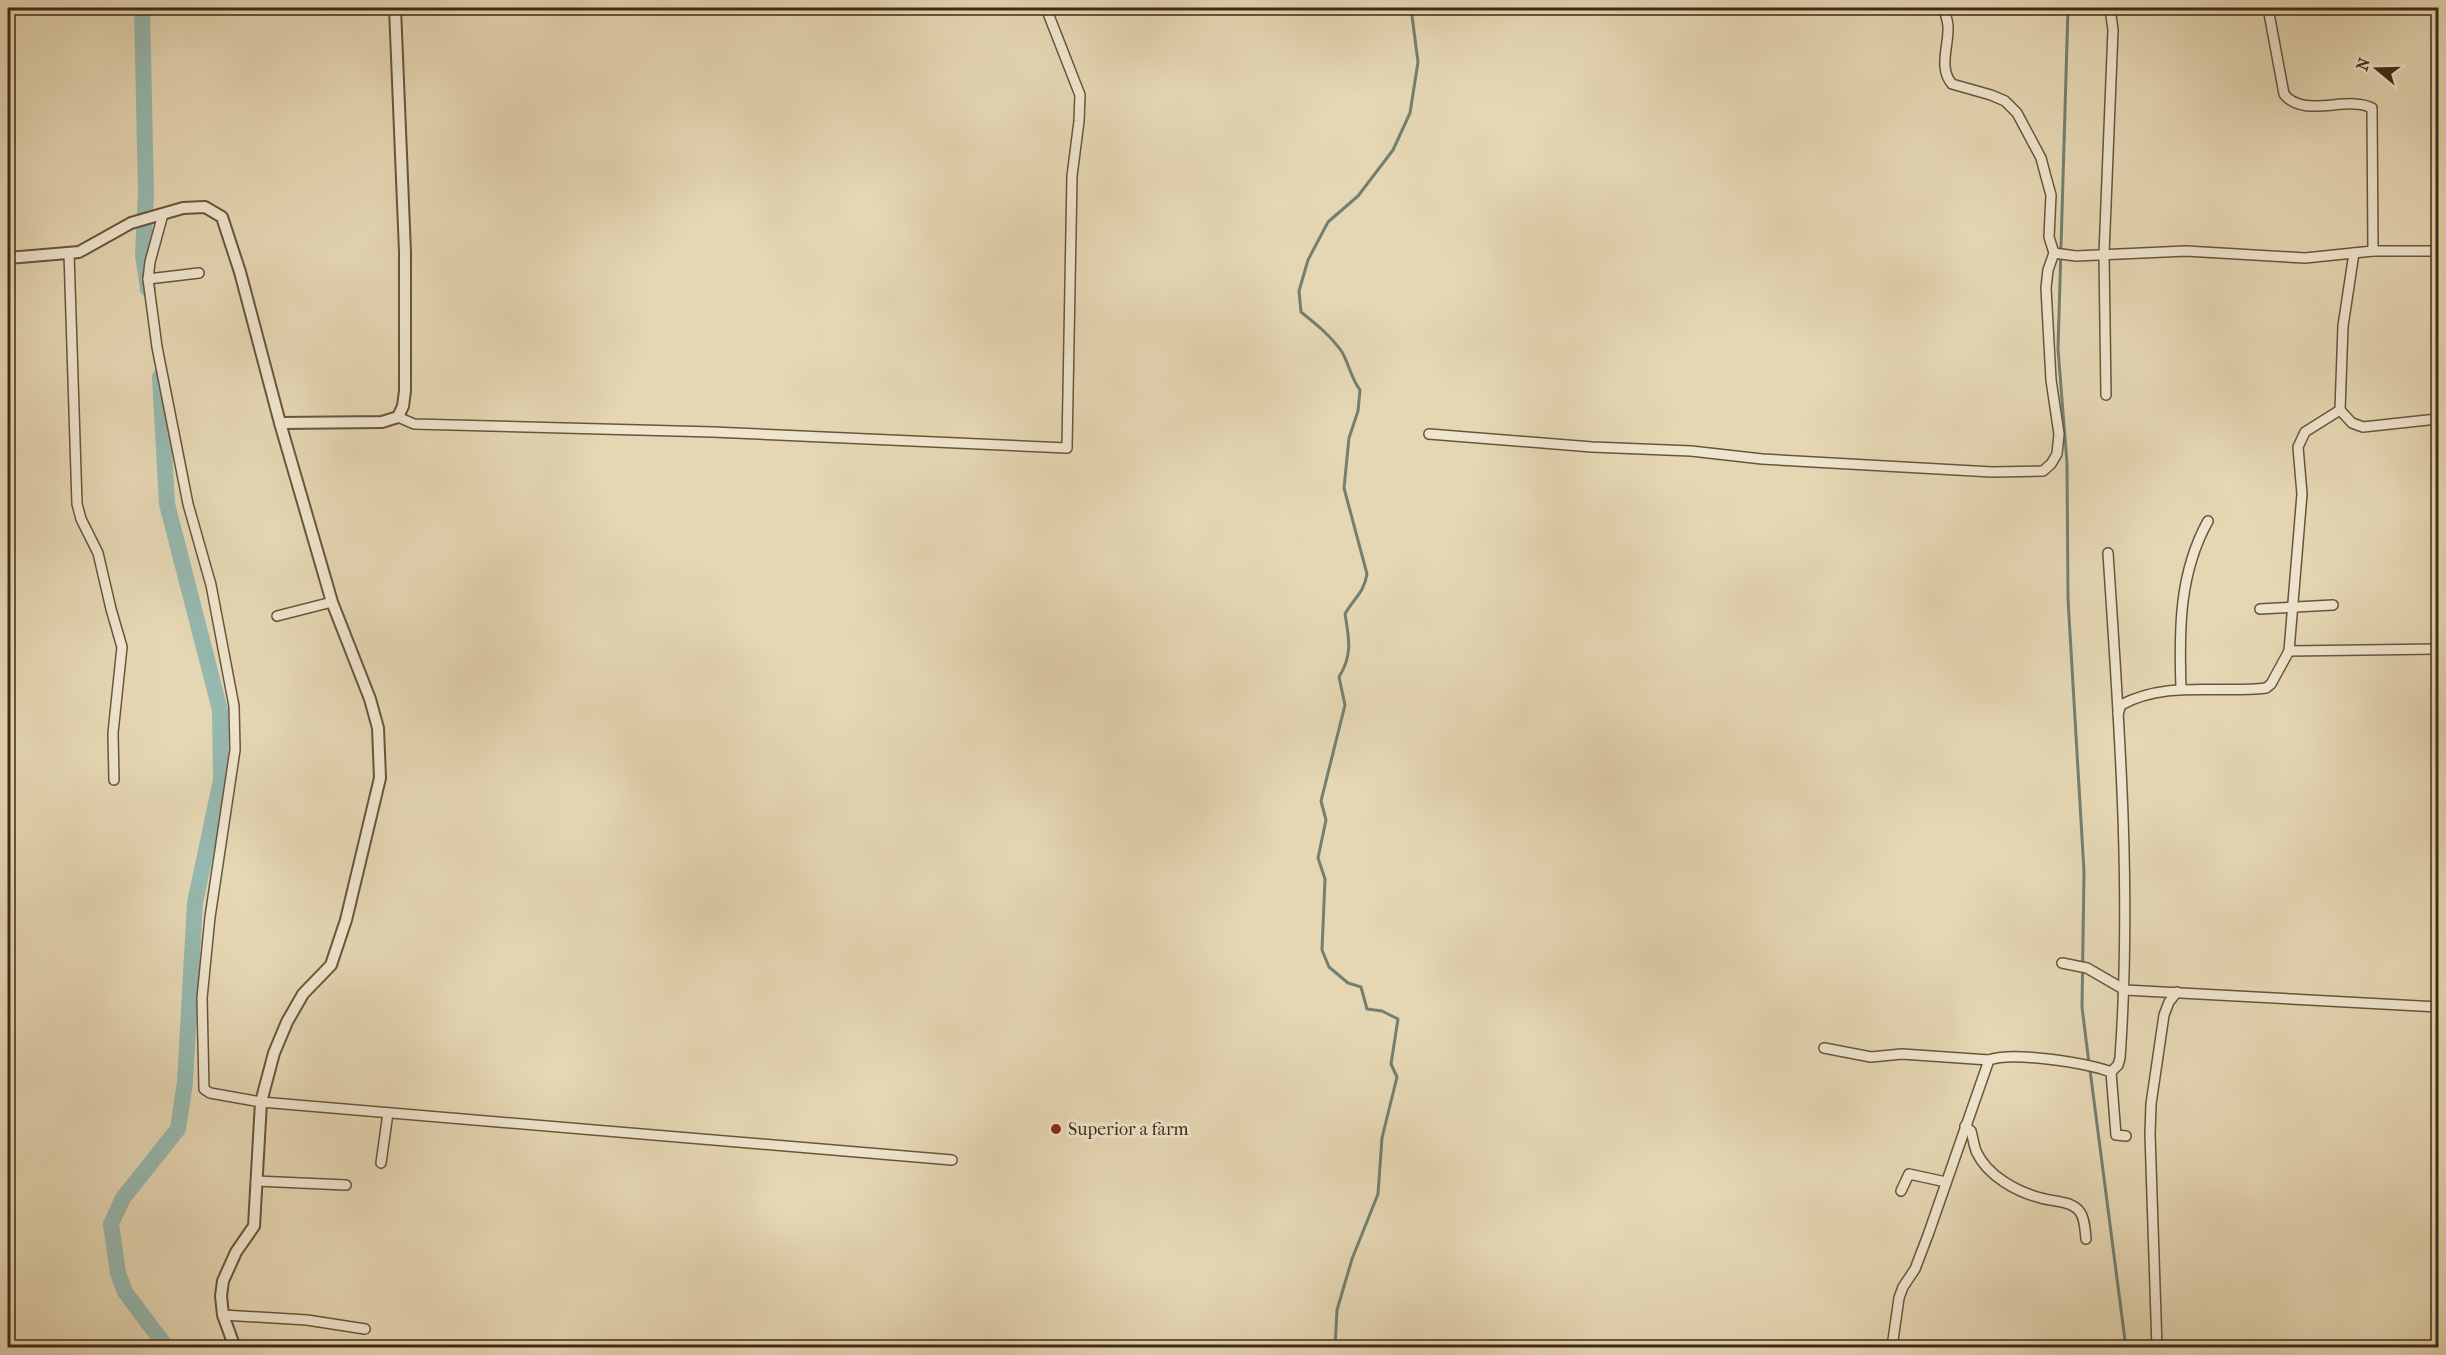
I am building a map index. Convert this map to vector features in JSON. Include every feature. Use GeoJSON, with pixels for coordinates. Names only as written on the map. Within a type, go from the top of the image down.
{"type":"FeatureCollection","features":[{"type":"Feature","properties":{"kind":"street"},"geometry":{"type":"LineString","coordinates":[[395,8],[405,284],[405,392],[403,406],[398,417]]}},
{"type":"Feature","properties":{"kind":"street"},"geometry":{"type":"LineString","coordinates":[[279,423],[382,422],[398,417],[414,424],[713,432],[1066,448],[1072,176],[1080,95],[1046,8]]}},
{"type":"Feature","properties":{"kind":"street"},"geometry":{"type":"LineString","coordinates":[[1429,434],[1592,447],[1691,451],[1762,459],[1992,471],[2043,471],[2057,454],[2059,434],[2051,380],[2046,288],[2048,270],[2056,254],[2049,237],[2051,195],[2041,158],[2017,113],[2005,101],[1952,84],[1947,77],[1945,57],[1948,26],[1944,8]]}},
{"type":"Feature","properties":{"kind":"street"},"geometry":{"type":"LineString","coordinates":[[2106,395],[2104,254],[2113,30],[2110,8]]}},
{"type":"Feature","properties":{"kind":"street"},"geometry":{"type":"LineString","coordinates":[[2268,8],[2284,94],[2288,99],[2296,103],[2330,106],[2362,105],[2372,108],[2373,251]]}},
{"type":"Feature","properties":{"kind":"street"},"geometry":{"type":"LineString","coordinates":[[8,258],[79,252],[131,223],[183,208],[205,207],[222,217],[240,273],[279,423],[332,602],[370,699],[378,728],[380,778],[346,920],[331,965],[303,993],[287,1022],[274,1053],[261,1102],[254,1226],[237,1252],[223,1281],[221,1296],[223,1315],[235,1347]]}},
{"type":"Feature","properties":{"kind":"street"},"geometry":{"type":"LineString","coordinates":[[160,215],[148,279],[157,347],[188,504],[211,585],[234,706],[235,750],[210,917],[202,998],[204,1089],[210,1093],[261,1102],[952,1160]]}},
{"type":"Feature","properties":{"kind":"street"},"geometry":{"type":"LineString","coordinates":[[2056,254],[2076,256],[2186,251],[2305,258],[2373,251],[2439,251]]}},
{"type":"Feature","properties":{"kind":"street"},"geometry":{"type":"LineString","coordinates":[[69,253],[77,504],[81,519],[98,553],[122,646],[113,733],[114,780]]}},
{"type":"Feature","properties":{"kind":"street"},"geometry":{"type":"LineString","coordinates":[[2354,253],[2343,326],[2340,410],[2352,423],[2363,427],[2437,419]]}},
{"type":"Feature","properties":{"kind":"street"},"geometry":{"type":"LineString","coordinates":[[148,279],[200,273]]}},
{"type":"Feature","properties":{"kind":"street"},"geometry":{"type":"LineString","coordinates":[[2118,714],[2121,705],[2131,699],[2181,688],[2266,688],[2271,684],[2289,651],[2302,494],[2298,447],[2305,432],[2340,410]]}},
{"type":"Feature","properties":{"kind":"street"},"geometry":{"type":"LineString","coordinates":[[2181,688],[2180,622],[2184,588],[2191,559],[2208,521]]}},
{"type":"Feature","properties":{"kind":"street"},"geometry":{"type":"LineString","coordinates":[[2108,553],[2126,879],[2125,990],[2120,1058],[2118,1065],[2110,1072]]}},
{"type":"Feature","properties":{"kind":"street"},"geometry":{"type":"LineString","coordinates":[[277,616],[332,602]]}},
{"type":"Feature","properties":{"kind":"street"},"geometry":{"type":"LineString","coordinates":[[2260,609],[2333,605]]}},
{"type":"Feature","properties":{"kind":"street"},"geometry":{"type":"LineString","coordinates":[[2289,651],[2438,648]]}},
{"type":"Feature","properties":{"kind":"street"},"geometry":{"type":"LineString","coordinates":[[2062,963],[2083,968],[2125,990],[2439,1007]]}},
{"type":"Feature","properties":{"kind":"street"},"geometry":{"type":"LineString","coordinates":[[2157,1347],[2151,1104],[2164,1015],[2169,1002],[2177,992]]}},
{"type":"Feature","properties":{"kind":"street"},"geometry":{"type":"LineString","coordinates":[[1824,1048],[1872,1057],[1902,1054],[1989,1060],[2013,1055],[2096,1066],[2110,1072]]}},
{"type":"Feature","properties":{"kind":"street"},"geometry":{"type":"LineString","coordinates":[[1892,1347],[1899,1298],[1903,1287],[1915,1269],[1989,1060]]}},
{"type":"Feature","properties":{"kind":"street"},"geometry":{"type":"LineString","coordinates":[[2110,1072],[2116,1135],[2126,1136]]}},
{"type":"Feature","properties":{"kind":"street"},"geometry":{"type":"LineString","coordinates":[[381,1163],[388,1113]]}},
{"type":"Feature","properties":{"kind":"street"},"geometry":{"type":"LineString","coordinates":[[1965,1126],[1971,1131],[1976,1151],[1983,1164],[1997,1177],[2029,1194],[2070,1204],[2080,1212],[2086,1239]]}},
{"type":"Feature","properties":{"kind":"street"},"geometry":{"type":"LineString","coordinates":[[1901,1191],[1909,1174],[1946,1182]]}},
{"type":"Feature","properties":{"kind":"street"},"geometry":{"type":"LineString","coordinates":[[256,1181],[346,1185]]}},
{"type":"Feature","properties":{"kind":"street"},"geometry":{"type":"LineString","coordinates":[[223,1315],[307,1320],[365,1329]]}},
{"type":"Feature","properties":{"kind":"waterway"},"geometry":{"type":"LineString","coordinates":[[142,8],[146,194],[143,255],[148,289]]}},
{"type":"Feature","properties":{"kind":"waterway"},"geometry":{"type":"LineString","coordinates":[[1335,1348],[1337,1310],[1352,1259],[1378,1194],[1382,1138],[1397,1077],[1391,1064],[1398,1019],[1382,1011],[1367,1009],[1361,987],[1348,983],[1329,967],[1322,950],[1325,879],[1318,858],[1326,820],[1321,801],[1345,705],[1339,677],[1348,654],[1349,639],[1345,614],[1361,591],[1367,574],[1344,488],[1349,438],[1358,411],[1360,390],[1338,346],[1301,312],[1299,291],[1308,260],[1328,222],[1358,196],[1393,150],[1410,113],[1418,62],[1411,8]]}},
{"type":"Feature","properties":{"kind":"waterway"},"geometry":{"type":"LineString","coordinates":[[2068,8],[2058,349],[2067,463],[2068,599],[2084,872],[2082,1007],[2089,1063]]}},
{"type":"Feature","properties":{"kind":"waterway"},"geometry":{"type":"LineString","coordinates":[[160,377],[167,504],[220,710],[221,780],[195,903],[185,1082],[178,1129],[123,1198],[111,1224],[118,1273],[125,1292],[167,1348]]}},
{"type":"Feature","properties":{"kind":"waterway"},"geometry":{"type":"LineString","coordinates":[[2090,1070],[2126,1348]]}},
{"type":"Feature","properties":{"kind":"place","name":"Superior a farm"},"geometry":{"type":"Point","coordinates":[1056,1129]}}]}
